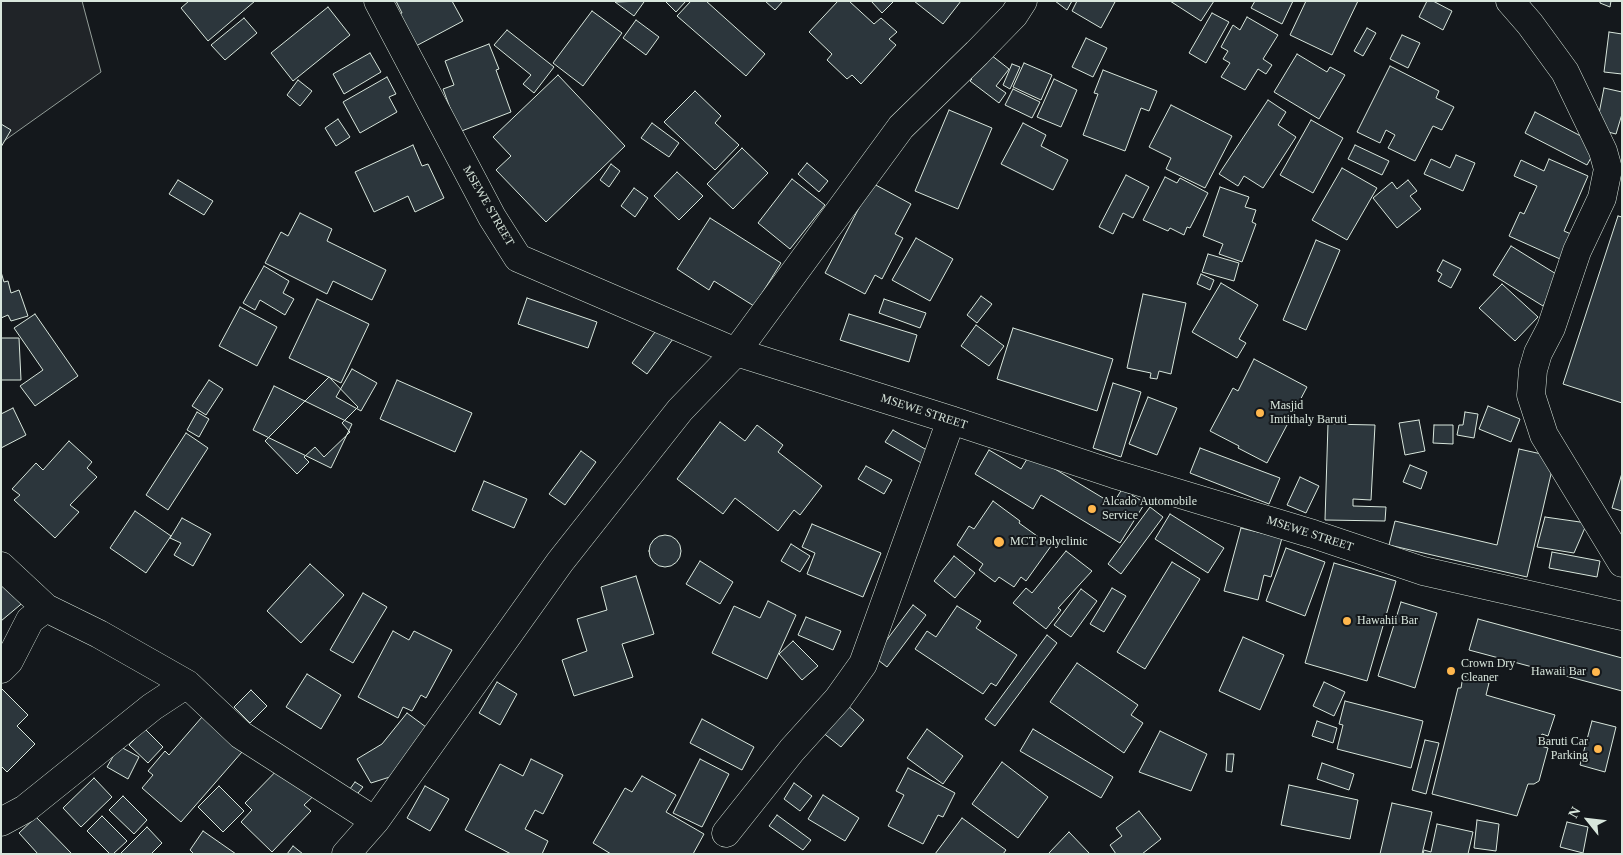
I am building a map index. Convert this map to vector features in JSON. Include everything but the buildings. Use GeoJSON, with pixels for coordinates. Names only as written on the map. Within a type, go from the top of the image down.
{"type":"FeatureCollection","features":[{"type":"Feature","properties":{"kind":"street","name":"MSEWE STREET"},"geometry":{"type":"LineString","coordinates":[[378,1],[492,217],[518,258],[736,352],[1114,474],[1313,534],[1423,571],[1622,616]]}},
{"type":"Feature","properties":{"kind":"street"},"geometry":{"type":"LineString","coordinates":[[346,854],[374,821],[560,562],[680,410],[736,352],[868,175],[901,126],[977,54],[1014,14],[1023,1]]}},
{"type":"Feature","properties":{"kind":"street"},"geometry":{"type":"LineString","coordinates":[[1510,1],[1530,24],[1565,72],[1603,151],[1608,169],[1602,198],[1577,251],[1551,328],[1538,353],[1533,370],[1531,395],[1544,435],[1622,563]]}},
{"type":"Feature","properties":{"kind":"street"},"geometry":{"type":"LineString","coordinates":[[726,833],[792,750],[838,699],[862,664],[951,420]]}},
{"type":"Feature","properties":{"kind":"street"},"geometry":{"type":"LineString","coordinates":[[1,566],[46,608],[99,634],[187,684],[241,735],[374,821]]}},
{"type":"Feature","properties":{"kind":"street"},"geometry":{"type":"LineString","coordinates":[[1,669],[9,661],[30,620],[46,608]]}},
{"type":"Feature","properties":{"kind":"street"},"geometry":{"type":"LineString","coordinates":[[1,822],[25,809],[152,707],[187,684]]}},
{"type":"Feature","properties":{"kind":"shaded area"},"geometry":{"type":"Polygon","coordinates":[[[1,1],[82,1],[101,72],[1,143],[1,1]]]}},
{"type":"Feature","properties":{"kind":"place","name":"Masjid Imtithaly Baruti"},"geometry":{"type":"Point","coordinates":[1260,413]}},
{"type":"Feature","properties":{"kind":"place","name":"Alcado Automobile Service"},"geometry":{"type":"Point","coordinates":[1092,509]}},
{"type":"Feature","properties":{"kind":"place","name":"MCT Polyclinic"},"geometry":{"type":"Point","coordinates":[999,542]}},
{"type":"Feature","properties":{"kind":"place","name":"Hawahii Bar"},"geometry":{"type":"Point","coordinates":[1347,621]}},
{"type":"Feature","properties":{"kind":"place","name":"Crown Dry Cleaner"},"geometry":{"type":"Point","coordinates":[1451,671]}},
{"type":"Feature","properties":{"kind":"place","name":"Hawaii Bar"},"geometry":{"type":"Point","coordinates":[1596,672]}},
{"type":"Feature","properties":{"kind":"place","name":"Baruti Car Parking"},"geometry":{"type":"Point","coordinates":[1598,749]}}]}
